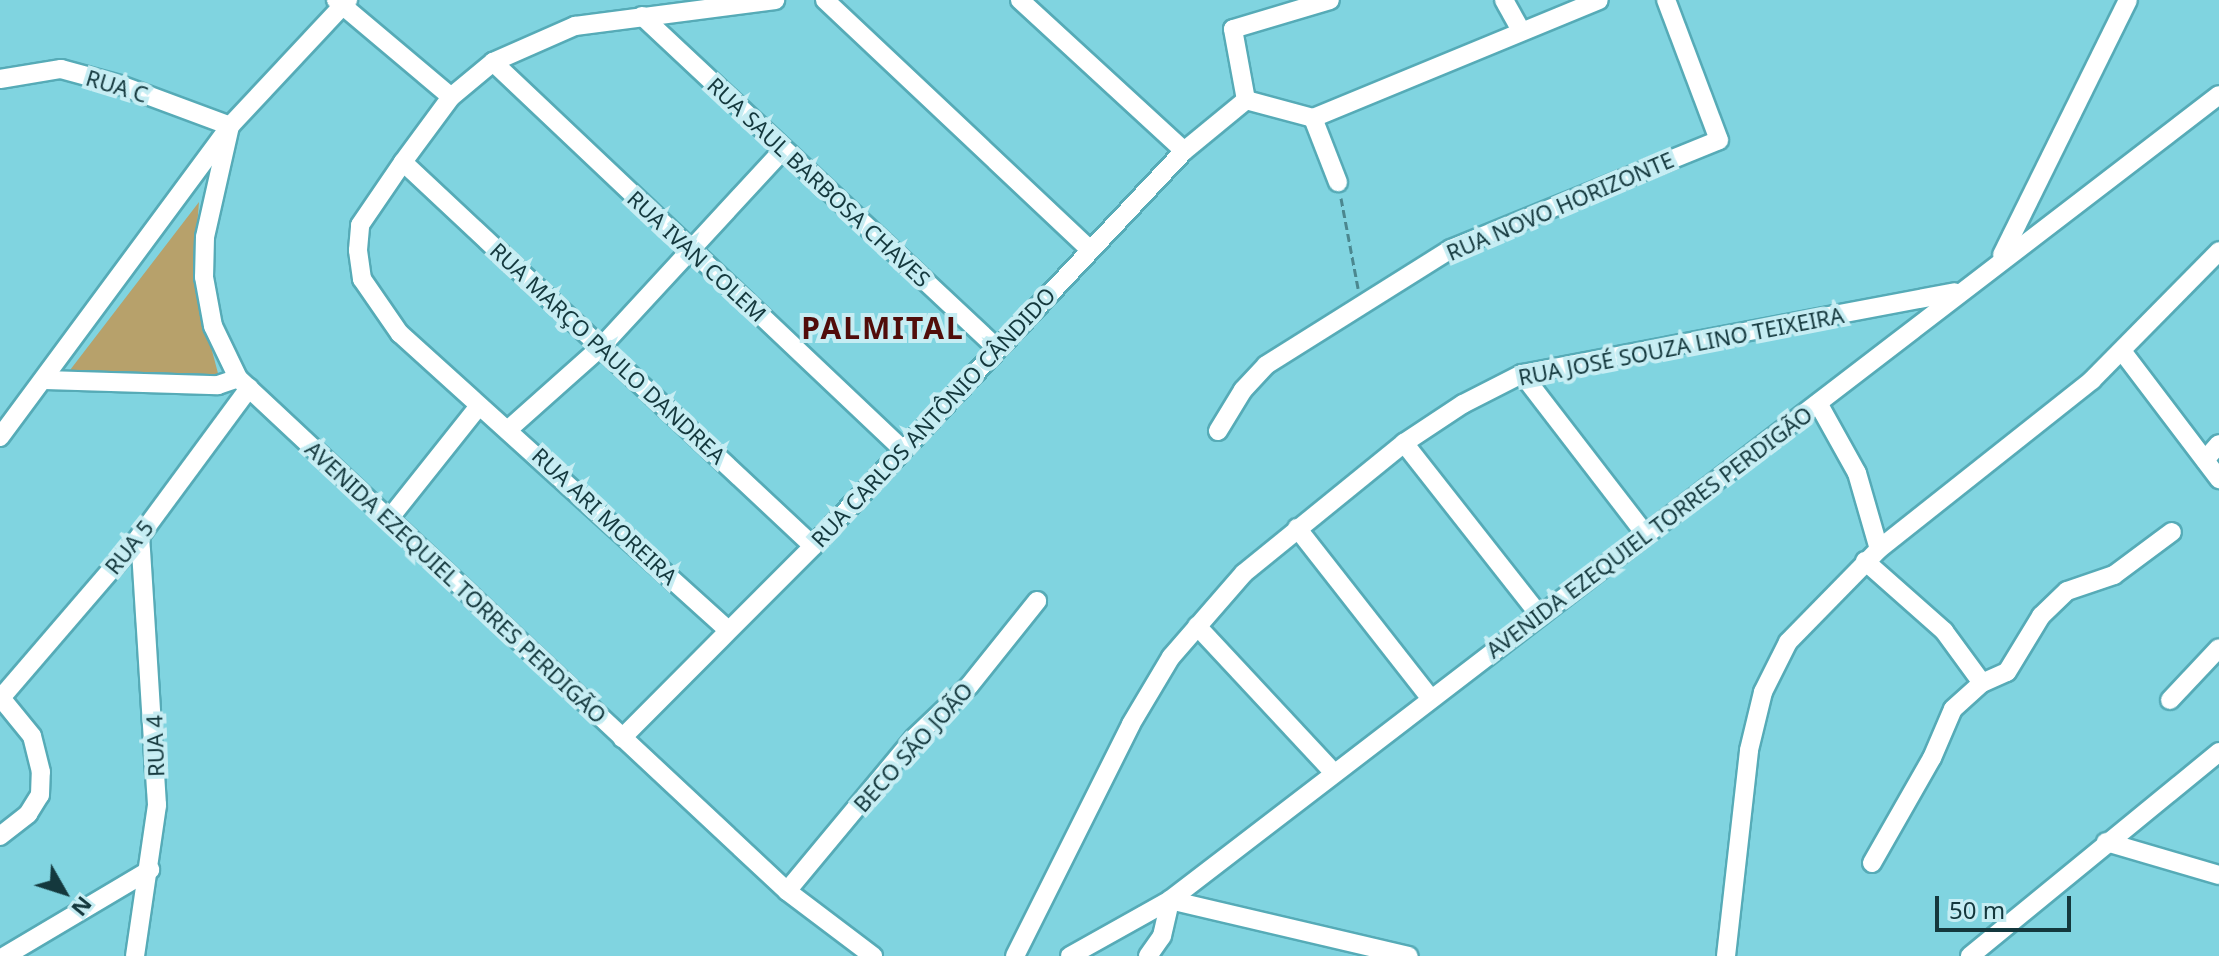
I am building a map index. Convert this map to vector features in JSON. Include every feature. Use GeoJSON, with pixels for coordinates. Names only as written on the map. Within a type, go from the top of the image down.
{"type":"FeatureCollection","features":[{"type":"Feature","properties":{"kind":"street","name":"RUA ARI MOREIRA"},"geometry":{"type":"LineString","coordinates":[[728,630],[510,428],[479,406],[400,334],[362,279],[358,250],[360,225],[403,162],[451,97],[493,62],[575,26],[642,16],[668,6],[775,0]]}},
{"type":"Feature","properties":{"kind":"street"},"geometry":{"type":"LineString","coordinates":[[825,0],[1090,250]]}},
{"type":"Feature","properties":{"kind":"street"},"geometry":{"type":"LineString","coordinates":[[1020,0],[1184,151]]}},
{"type":"Feature","properties":{"kind":"street"},"geometry":{"type":"LineString","coordinates":[[1330,0],[1233,29],[1246,100],[1313,118],[1599,0]]}},
{"type":"Feature","properties":{"kind":"street"},"geometry":{"type":"LineString","coordinates":[[1504,0],[1521,31]]}},
{"type":"Feature","properties":{"kind":"street","name":"RUA NOVO HORIZONTE"},"geometry":{"type":"LineString","coordinates":[[1218,431],[1243,390],[1266,365],[1451,249],[1719,140],[1666,0]]}},
{"type":"Feature","properties":{"kind":"street"},"geometry":{"type":"LineString","coordinates":[[2000,258],[2128,0]]}},
{"type":"Feature","properties":{"kind":"street"},"geometry":{"type":"LineString","coordinates":[[0,437],[230,126],[343,2],[451,97]]}},
{"type":"Feature","properties":{"kind":"street","name":"RUA SAUL BARBOSA CHAVES"},"geometry":{"type":"LineString","coordinates":[[642,16],[996,347]]}},
{"type":"Feature","properties":{"kind":"street","name":"RUA IVAN COLEM"},"geometry":{"type":"LineString","coordinates":[[493,62],[901,448]]}},
{"type":"Feature","properties":{"kind":"street","name":"RUA C"},"geometry":{"type":"LineString","coordinates":[[0,79],[61,69],[120,85],[230,126]]}},
{"type":"Feature","properties":{"kind":"street","name":"AVENIDA EZEQUIEL TORRES PERDIGÃO"},"geometry":{"type":"LineString","coordinates":[[1070,956],[1170,900],[1818,403],[2000,258],[2219,95]]}},
{"type":"Feature","properties":{"kind":"street","name":"RUA CARLOS ANTÔNIO CÂNDIDO"},"geometry":{"type":"LineString","coordinates":[[622,738],[813,546],[901,448],[1184,151],[1246,100]]}},
{"type":"Feature","properties":{"kind":"street"},"geometry":{"type":"LineString","coordinates":[[1313,118],[1338,182]]}},
{"type":"Feature","properties":{"kind":"street","name":"AVENIDA EZEQUIEL TORRES PERDIGÃO"},"geometry":{"type":"LineString","coordinates":[[230,126],[205,237],[204,277],[213,326],[244,383],[787,891],[873,956]]}},
{"type":"Feature","properties":{"kind":"street"},"geometry":{"type":"LineString","coordinates":[[510,428],[602,346],[784,149]]}},
{"type":"Feature","properties":{"kind":"street","name":"RUA MARÇO PAULO DANDREA"},"geometry":{"type":"LineString","coordinates":[[403,162],[813,546]]}},
{"type":"Feature","properties":{"kind":"street"},"geometry":{"type":"LineString","coordinates":[[1726,956],[1749,750],[1763,692],[1788,642],[1872,555],[2122,351],[2219,251]]}},
{"type":"Feature","properties":{"kind":"street","name":"RUA JOSÉ SOUZA LINO TEIXEIRA"},"geometry":{"type":"LineString","coordinates":[[1015,956],[1131,724],[1171,657],[1244,573],[1404,443],[1463,404],[1522,374],[1957,291]]}},
{"type":"Feature","properties":{"kind":"street"},"geometry":{"type":"LineString","coordinates":[[2122,351],[2219,479]]}},
{"type":"Feature","properties":{"kind":"street"},"geometry":{"type":"LineString","coordinates":[[1522,374],[1646,535]]}},
{"type":"Feature","properties":{"kind":"street"},"geometry":{"type":"LineString","coordinates":[[45,380],[244,383]]}},
{"type":"Feature","properties":{"kind":"street","name":"RUA 5"},"geometry":{"type":"LineString","coordinates":[[1,698],[140,536],[244,383]]}},
{"type":"Feature","properties":{"kind":"street"},"geometry":{"type":"LineString","coordinates":[[1818,403],[1857,473],[1872,555],[1944,631],[1982,683]]}},
{"type":"Feature","properties":{"kind":"street"},"geometry":{"type":"LineString","coordinates":[[389,519],[479,406]]}},
{"type":"Feature","properties":{"kind":"street"},"geometry":{"type":"LineString","coordinates":[[1404,443],[1540,616]]}},
{"type":"Feature","properties":{"kind":"street"},"geometry":{"type":"LineString","coordinates":[[2205,460],[2219,444]]}},
{"type":"Feature","properties":{"kind":"street"},"geometry":{"type":"LineString","coordinates":[[1297,528],[1431,699]]}},
{"type":"Feature","properties":{"kind":"street"},"geometry":{"type":"LineString","coordinates":[[1872,863],[1932,758],[1953,709],[1982,683],[2007,672],[2041,616],[2067,591],[2114,575],[2172,532]]}},
{"type":"Feature","properties":{"kind":"street","name":"RUA 4"},"geometry":{"type":"LineString","coordinates":[[135,956],[150,870],[157,805],[140,536]]}},
{"type":"Feature","properties":{"kind":"street","name":"BECO SÃO JOÃO"},"geometry":{"type":"LineString","coordinates":[[787,891],[914,738],[969,686],[1037,601]]}},
{"type":"Feature","properties":{"kind":"street"},"geometry":{"type":"LineString","coordinates":[[1197,626],[1334,773]]}},
{"type":"Feature","properties":{"kind":"street"},"geometry":{"type":"LineString","coordinates":[[2170,700],[2219,648]]}},
{"type":"Feature","properties":{"kind":"street"},"geometry":{"type":"LineString","coordinates":[[0,836],[28,814],[40,795],[41,772],[32,736],[1,698]]}},
{"type":"Feature","properties":{"kind":"street"},"geometry":{"type":"LineString","coordinates":[[1974,955],[2106,842],[2219,752]]}},
{"type":"Feature","properties":{"kind":"street"},"geometry":{"type":"LineString","coordinates":[[2106,842],[2219,875]]}},
{"type":"Feature","properties":{"kind":"street"},"geometry":{"type":"LineString","coordinates":[[5,956],[150,870]]}},
{"type":"Feature","properties":{"kind":"street"},"geometry":{"type":"LineString","coordinates":[[1148,956],[1162,936],[1170,900],[1409,956]]}},
{"type":"Feature","properties":{"kind":"path"},"geometry":{"type":"LineString","coordinates":[[1338,182],[1361,305]]}},
{"type":"Feature","properties":{"kind":"shaded area"},"geometry":{"type":"Polygon","coordinates":[[[199,202],[193,278],[220,381],[67,374],[199,202]]]}},
{"type":"Feature","properties":{"kind":"district","name":"PALMITAL"},"geometry":{"type":"Point","coordinates":[883,328]}}]}
